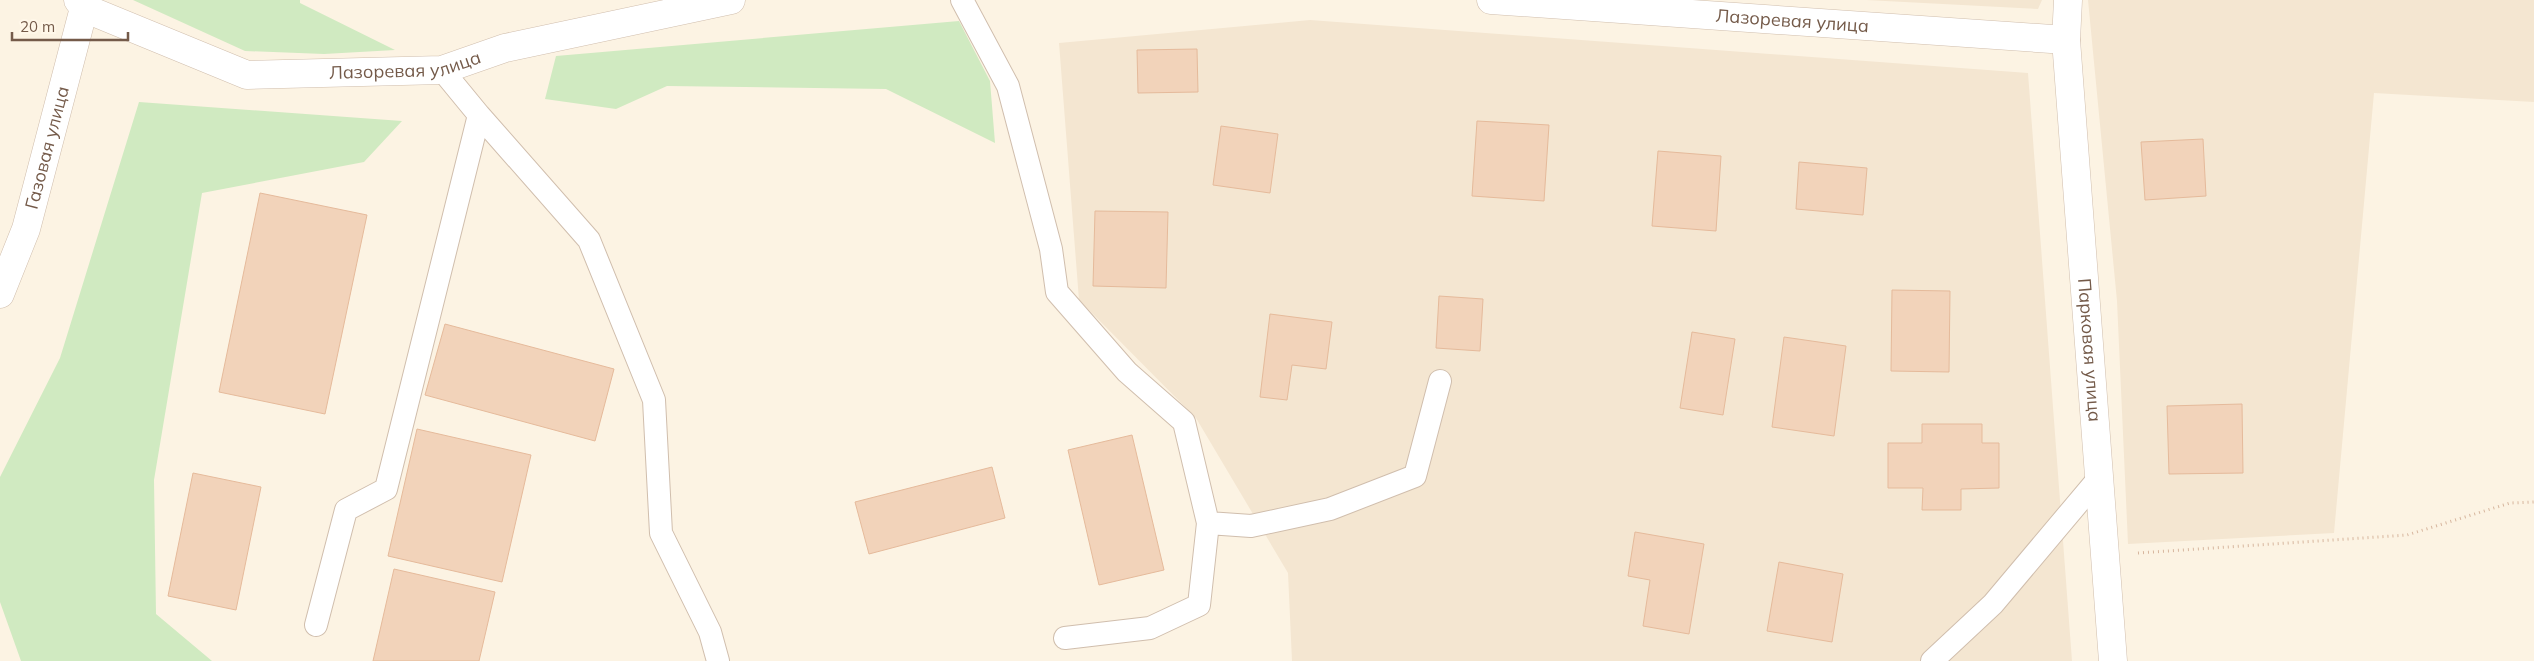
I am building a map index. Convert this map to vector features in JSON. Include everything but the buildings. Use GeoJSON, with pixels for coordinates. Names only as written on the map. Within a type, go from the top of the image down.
{"type":"FeatureCollection","features":[{"type":"Feature","properties":{"kind":"street","name":"Лазоревая улица"},"geometry":{"type":"LineString","coordinates":[[81,4],[246,75],[442,70],[504,48],[731,0]]}},
{"type":"Feature","properties":{"kind":"street","name":"Лазоревая улица"},"geometry":{"type":"LineString","coordinates":[[1491,0],[2066,40]]}},
{"type":"Feature","properties":{"kind":"street","name":"Парковая улица"},"geometry":{"type":"LineString","coordinates":[[2068,0],[2066,40],[2112,661]]}},
{"type":"Feature","properties":{"kind":"street","name":"Газовая улица"},"geometry":{"type":"LineString","coordinates":[[0,294],[26,229],[81,4]]}},
{"type":"Feature","properties":{"kind":"lane"},"geometry":{"type":"LineString","coordinates":[[962,0],[1008,86],[1051,249],[1057,292],[1126,372],[1184,422],[1208,523],[1199,605],[1150,628],[1065,638]]}},
{"type":"Feature","properties":{"kind":"lane"},"geometry":{"type":"LineString","coordinates":[[442,70],[479,116],[589,240],[654,400],[661,533],[710,632],[718,661]]}},
{"type":"Feature","properties":{"kind":"lane"},"geometry":{"type":"LineString","coordinates":[[316,625],[346,510],[386,489],[479,116]]}},
{"type":"Feature","properties":{"kind":"lane"},"geometry":{"type":"LineString","coordinates":[[1208,523],[1251,526],[1330,509],[1415,476],[1440,381]]}},
{"type":"Feature","properties":{"kind":"lane"},"geometry":{"type":"LineString","coordinates":[[1932,661],[1993,604],[2099,478]]}},
{"type":"Feature","properties":{"kind":"path"},"geometry":{"type":"LineString","coordinates":[[2105,556],[2407,535],[2510,503],[2534,502]]}},
{"type":"Feature","properties":{"kind":"shaded area"},"geometry":{"type":"Polygon","coordinates":[[[1866,0],[2042,0],[2038,9],[1866,0]]]}},
{"type":"Feature","properties":{"kind":"shaded area"},"geometry":{"type":"Polygon","coordinates":[[[2088,0],[2534,0],[2534,102],[2374,93],[2334,533],[2128,544],[2117,301],[2088,0]]]}},
{"type":"Feature","properties":{"kind":"shaded area"},"geometry":{"type":"Polygon","coordinates":[[[1310,20],[2028,73],[2072,661],[1292,661],[1288,573],[1196,418],[1079,300],[1059,43],[1310,20]]]}},
{"type":"Feature","properties":{"kind":"green space"},"geometry":{"type":"Polygon","coordinates":[[[133,0],[300,0],[300,3],[395,50],[324,54],[245,51],[133,0]]]}},
{"type":"Feature","properties":{"kind":"green space"},"geometry":{"type":"Polygon","coordinates":[[[959,21],[990,81],[995,143],[886,89],[667,86],[616,109],[545,99],[556,56],[959,21]]]}},
{"type":"Feature","properties":{"kind":"green space"},"geometry":{"type":"Polygon","coordinates":[[[139,102],[402,121],[364,162],[202,193],[154,480],[156,614],[212,661],[21,661],[0,602],[0,477],[60,358],[139,102]]]}}]}
